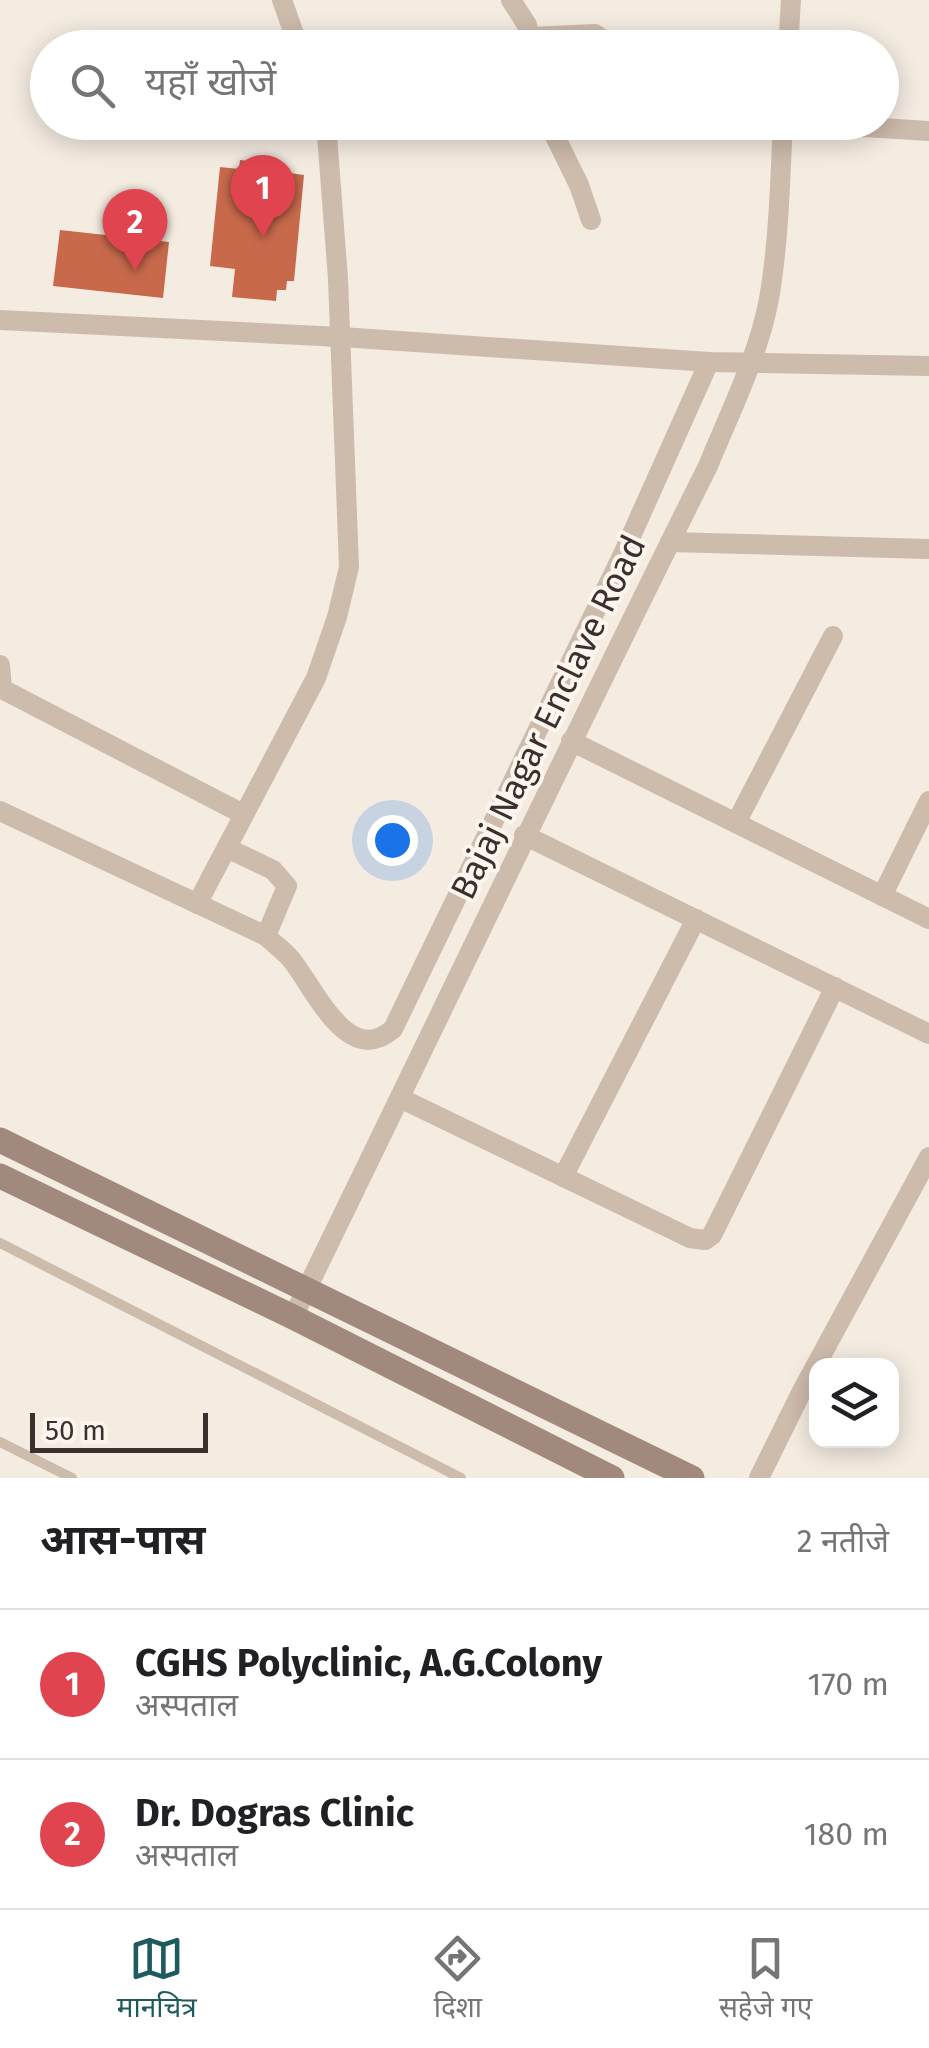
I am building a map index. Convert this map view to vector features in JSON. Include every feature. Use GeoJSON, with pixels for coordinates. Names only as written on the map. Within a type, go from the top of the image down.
{"type":"FeatureCollection","features":[{"type":"Feature","properties":{"kind":"street"},"geometry":{"type":"LineString","coordinates":[[282,0],[293,30]]}},
{"type":"Feature","properties":{"kind":"street"},"geometry":{"type":"LineString","coordinates":[[511,0],[528,30]]}},
{"type":"Feature","properties":{"kind":"street"},"geometry":{"type":"LineString","coordinates":[[789,30],[791,0]]}},
{"type":"Feature","properties":{"kind":"street"},"geometry":{"type":"LineString","coordinates":[[899,129],[929,131]]}},
{"type":"Feature","properties":{"kind":"street"},"geometry":{"type":"LineString","coordinates":[[197,904],[316,678],[349,568],[327,140]]}},
{"type":"Feature","properties":{"kind":"street"},"geometry":{"type":"LineString","coordinates":[[561,140],[590,220]]}},
{"type":"Feature","properties":{"kind":"street","name":"Bajaj Nagar Enclave Road"},"geometry":{"type":"LineString","coordinates":[[294,1317],[402,1099],[524,835],[708,466],[750,363],[768,302],[783,140]]}},
{"type":"Feature","properties":{"kind":"street"},"geometry":{"type":"LineString","coordinates":[[0,320],[340,336],[708,362],[929,366]]}},
{"type":"Feature","properties":{"kind":"street"},"geometry":{"type":"LineString","coordinates":[[0,811],[266,936],[290,958],[338,1024],[362,1041],[380,1040],[393,1029],[622,554],[708,362]]}},
{"type":"Feature","properties":{"kind":"street"},"geometry":{"type":"LineString","coordinates":[[670,542],[929,549]]}},
{"type":"Feature","properties":{"kind":"street"},"geometry":{"type":"LineString","coordinates":[[736,822],[833,636]]}},
{"type":"Feature","properties":{"kind":"street"},"geometry":{"type":"LineString","coordinates":[[0,665],[1,688],[243,814]]}},
{"type":"Feature","properties":{"kind":"street"},"geometry":{"type":"LineString","coordinates":[[571,741],[929,920]]}},
{"type":"Feature","properties":{"kind":"street"},"geometry":{"type":"LineString","coordinates":[[882,896],[929,801]]}},
{"type":"Feature","properties":{"kind":"street"},"geometry":{"type":"LineString","coordinates":[[524,835],[929,1034]]}},
{"type":"Feature","properties":{"kind":"street"},"geometry":{"type":"LineString","coordinates":[[228,849],[273,870],[287,886],[266,936]]}},
{"type":"Feature","properties":{"kind":"street"},"geometry":{"type":"LineString","coordinates":[[562,1177],[696,919]]}},
{"type":"Feature","properties":{"kind":"street"},"geometry":{"type":"LineString","coordinates":[[402,1099],[690,1238],[705,1240],[712,1235],[835,987]]}},
{"type":"Feature","properties":{"kind":"street"},"geometry":{"type":"LineString","coordinates":[[0,1140],[692,1478]]}},
{"type":"Feature","properties":{"kind":"street"},"geometry":{"type":"LineString","coordinates":[[759,1478],[929,1157]]}},
{"type":"Feature","properties":{"kind":"street"},"geometry":{"type":"LineString","coordinates":[[0,1176],[294,1317],[612,1478]]}},
{"type":"Feature","properties":{"kind":"lane"},"geometry":{"type":"LineString","coordinates":[[0,1243],[461,1478]]}},
{"type":"Feature","properties":{"kind":"lane"},"geometry":{"type":"LineString","coordinates":[[0,1442],[72,1478]]}},
{"type":"Feature","properties":{"kind":"building"},"geometry":{"type":"Polygon","coordinates":[[[240,160],[283,165],[282,172],[304,175],[294,281],[287,281],[286,290],[277,290],[276,301],[232,297],[235,269],[210,266],[220,167],[239,169],[240,160]]]}},
{"type":"Feature","properties":{"kind":"building"},"geometry":{"type":"Polygon","coordinates":[[[60,230],[169,242],[163,298],[53,286],[60,230]]]}},
{"type":"Feature","properties":{"kind":"place","name":"CGHS Polyclinic, A.G.Colony"},"geometry":{"type":"Point","coordinates":[263,237]}},
{"type":"Feature","properties":{"kind":"place","name":"Dr. Dogras Clinic"},"geometry":{"type":"Point","coordinates":[135,271]}}]}
